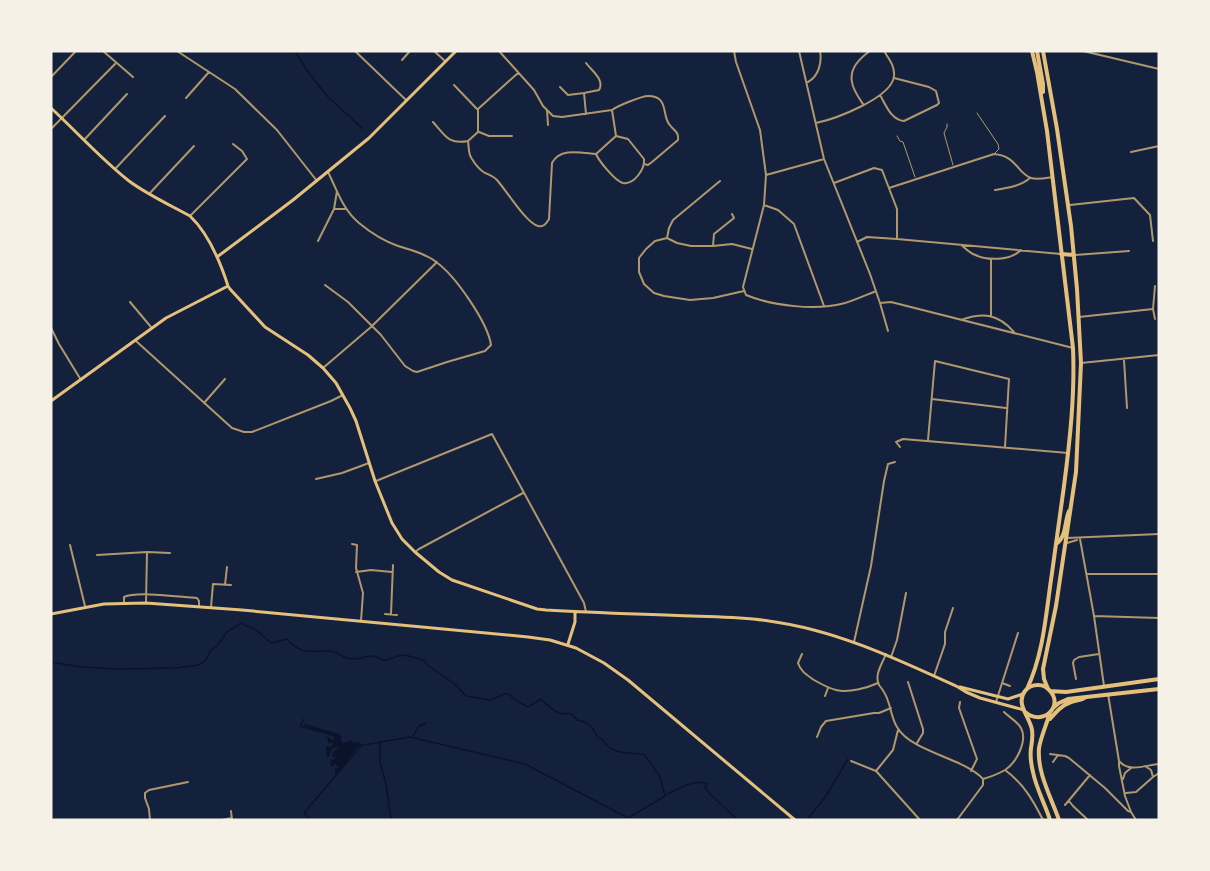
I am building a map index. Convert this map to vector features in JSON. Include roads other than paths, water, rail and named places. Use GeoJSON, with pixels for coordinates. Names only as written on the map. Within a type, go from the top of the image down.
{"type":"FeatureCollection","features":[{"type":"Feature","properties":{"kind":"highway"},"geometry":{"type":"LineString","coordinates":[[1032,51],[1043,102],[1073,348],[1074,383],[1064,483],[1056,606],[1043,669],[1044,679],[1054,700],[1040,744],[1042,775],[1059,820]]}},
{"type":"Feature","properties":{"kind":"highway"},"geometry":{"type":"LineString","coordinates":[[1037,51],[1043,84],[1043,102]]}},
{"type":"Feature","properties":{"kind":"highway"},"geometry":{"type":"LineString","coordinates":[[1043,51],[1069,206],[1081,363],[1071,508],[1067,515],[1032,678],[1021,700],[1033,733],[1031,757],[1033,772],[1050,820]]}},
{"type":"Feature","properties":{"kind":"highway"},"geometry":{"type":"LineString","coordinates":[[1061,254],[1074,255]]}},
{"type":"Feature","properties":{"kind":"highway"},"geometry":{"type":"LineString","coordinates":[[1064,483],[1074,484]]}},
{"type":"Feature","properties":{"kind":"highway"},"geometry":{"type":"LineString","coordinates":[[1027,689],[1039,685],[1049,690],[1066,692],[1159,679]]}},
{"type":"Feature","properties":{"kind":"highway"},"geometry":{"type":"LineString","coordinates":[[1024,711],[1040,718],[1068,699],[1159,689]]}},
{"type":"Feature","properties":{"kind":"highway"},"geometry":{"type":"LineString","coordinates":[[1047,723],[1059,709],[1086,696]]}},
{"type":"Feature","properties":{"kind":"main road"},"geometry":{"type":"LineString","coordinates":[[217,257],[317,181],[374,134],[456,51]]}},
{"type":"Feature","properties":{"kind":"main road"},"geometry":{"type":"LineString","coordinates":[[51,108],[133,184],[190,216],[206,236],[228,286],[265,327],[308,355],[330,375],[356,421],[375,481],[392,523],[415,552],[439,572],[469,587],[537,609],[731,617],[808,628],[886,654],[971,694],[1024,711]]}},
{"type":"Feature","properties":{"kind":"main road"},"geometry":{"type":"LineString","coordinates":[[51,401],[166,318],[228,286]]}},
{"type":"Feature","properties":{"kind":"main road"},"geometry":{"type":"LineString","coordinates":[[51,614],[124,603],[199,606],[528,637],[568,644],[604,663],[628,680],[795,820]]}},
{"type":"Feature","properties":{"kind":"main road"},"geometry":{"type":"LineString","coordinates":[[568,644],[575,622],[575,612]]}},
{"type":"Feature","properties":{"kind":"main road"},"geometry":{"type":"LineString","coordinates":[[958,687],[1008,699],[1023,694]]}},
{"type":"Feature","properties":{"kind":"street"},"geometry":{"type":"LineString","coordinates":[[51,77],[76,51]]}},
{"type":"Feature","properties":{"kind":"street"},"geometry":{"type":"LineString","coordinates":[[103,51],[133,77]]}},
{"type":"Feature","properties":{"kind":"street"},"geometry":{"type":"LineString","coordinates":[[177,51],[235,89],[277,130],[317,181]]}},
{"type":"Feature","properties":{"kind":"street"},"geometry":{"type":"LineString","coordinates":[[356,51],[406,100]]}},
{"type":"Feature","properties":{"kind":"street"},"geometry":{"type":"LineString","coordinates":[[402,60],[411,51]]}},
{"type":"Feature","properties":{"kind":"street"},"geometry":{"type":"LineString","coordinates":[[499,51],[534,90],[543,106],[553,116],[562,117],[612,110],[647,96],[658,98],[664,105],[668,124],[678,134],[678,140],[648,165],[644,164]]}},
{"type":"Feature","properties":{"kind":"street"},"geometry":{"type":"LineString","coordinates":[[734,51],[760,130],[766,175],[764,205],[743,287],[746,295],[808,308],[844,303],[876,291]]}},
{"type":"Feature","properties":{"kind":"street"},"geometry":{"type":"LineString","coordinates":[[799,51],[824,159],[876,291],[888,331]]}},
{"type":"Feature","properties":{"kind":"street"},"geometry":{"type":"LineString","coordinates":[[807,82],[813,80],[821,64],[820,51]]}},
{"type":"Feature","properties":{"kind":"street"},"geometry":{"type":"LineString","coordinates":[[863,105],[852,82],[852,72],[860,58],[870,51]]}},
{"type":"Feature","properties":{"kind":"street"},"geometry":{"type":"LineString","coordinates":[[816,123],[837,117],[863,105],[880,95],[892,84],[893,66],[884,51]]}},
{"type":"Feature","properties":{"kind":"street"},"geometry":{"type":"LineString","coordinates":[[1083,51],[1159,68]]}},
{"type":"Feature","properties":{"kind":"street"},"geometry":{"type":"LineString","coordinates":[[437,52],[445,61]]}},
{"type":"Feature","properties":{"kind":"street"},"geometry":{"type":"LineString","coordinates":[[51,129],[116,63]]}},
{"type":"Feature","properties":{"kind":"street"},"geometry":{"type":"LineString","coordinates":[[560,87],[568,95],[599,90],[601,81],[586,63]]}},
{"type":"Feature","properties":{"kind":"street"},"geometry":{"type":"LineString","coordinates":[[186,98],[209,72]]}},
{"type":"Feature","properties":{"kind":"street"},"geometry":{"type":"LineString","coordinates":[[478,109],[518,73]]}},
{"type":"Feature","properties":{"kind":"street"},"geometry":{"type":"LineString","coordinates":[[880,95],[893,117],[900,121],[939,103],[936,91],[894,78]]}},
{"type":"Feature","properties":{"kind":"street"},"geometry":{"type":"LineString","coordinates":[[433,122],[451,141],[458,143],[468,141],[478,132],[478,109],[454,85]]}},
{"type":"Feature","properties":{"kind":"street"},"geometry":{"type":"LineString","coordinates":[[584,93],[586,114]]}},
{"type":"Feature","properties":{"kind":"street"},"geometry":{"type":"LineString","coordinates":[[84,141],[127,94]]}},
{"type":"Feature","properties":{"kind":"street"},"geometry":{"type":"LineString","coordinates":[[547,110],[548,125]]}},
{"type":"Feature","properties":{"kind":"street"},"geometry":{"type":"LineString","coordinates":[[612,110],[616,136]]}},
{"type":"Feature","properties":{"kind":"street"},"geometry":{"type":"LineString","coordinates":[[115,169],[165,116]]}},
{"type":"Feature","properties":{"kind":"street"},"geometry":{"type":"LineString","coordinates":[[445,135],[450,130]]}},
{"type":"Feature","properties":{"kind":"street"},"geometry":{"type":"LineString","coordinates":[[478,132],[489,136],[512,136]]}},
{"type":"Feature","properties":{"kind":"street"},"geometry":{"type":"LineString","coordinates":[[468,141],[470,156],[475,163],[483,172],[494,177],[532,223],[540,226],[546,224],[549,219],[552,163],[555,158],[567,152],[597,154],[616,136]]}},
{"type":"Feature","properties":{"kind":"street"},"geometry":{"type":"LineString","coordinates":[[597,154],[610,172],[622,183],[627,183],[639,174],[644,159],[627,140],[616,136]]}},
{"type":"Feature","properties":{"kind":"street"},"geometry":{"type":"LineString","coordinates":[[190,216],[247,159],[242,151],[233,144]]}},
{"type":"Feature","properties":{"kind":"street"},"geometry":{"type":"LineString","coordinates":[[149,194],[194,146]]}},
{"type":"Feature","properties":{"kind":"street"},"geometry":{"type":"LineString","coordinates":[[1131,152],[1159,146]]}},
{"type":"Feature","properties":{"kind":"street"},"geometry":{"type":"LineString","coordinates":[[889,188],[994,154],[1010,159],[1030,178],[1052,177]]}},
{"type":"Feature","properties":{"kind":"street"},"geometry":{"type":"LineString","coordinates":[[766,175],[824,159]]}},
{"type":"Feature","properties":{"kind":"street"},"geometry":{"type":"LineString","coordinates":[[834,183],[876,167],[882,170],[897,209],[897,239]]}},
{"type":"Feature","properties":{"kind":"street"},"geometry":{"type":"LineString","coordinates":[[325,285],[348,302],[381,335],[405,366],[413,371],[417,372],[476,354],[488,349],[491,345],[490,338],[480,319],[457,283],[437,262],[421,253],[397,246],[375,235],[357,222],[346,209],[328,172]]}},
{"type":"Feature","properties":{"kind":"street"},"geometry":{"type":"LineString","coordinates":[[994,190],[1019,185],[1030,178]]}},
{"type":"Feature","properties":{"kind":"street"},"geometry":{"type":"LineString","coordinates":[[667,238],[673,220],[720,181]]}},
{"type":"Feature","properties":{"kind":"street"},"geometry":{"type":"LineString","coordinates":[[318,241],[334,209],[337,190]]}},
{"type":"Feature","properties":{"kind":"street"},"geometry":{"type":"LineString","coordinates":[[1069,206],[1134,198],[1150,215],[1153,240]]}},
{"type":"Feature","properties":{"kind":"street"},"geometry":{"type":"LineString","coordinates":[[764,205],[778,210],[794,224],[824,306]]}},
{"type":"Feature","properties":{"kind":"street"},"geometry":{"type":"LineString","coordinates":[[334,209],[346,209]]}},
{"type":"Feature","properties":{"kind":"street"},"geometry":{"type":"LineString","coordinates":[[712,246],[714,234],[734,218],[732,214]]}},
{"type":"Feature","properties":{"kind":"street"},"geometry":{"type":"LineString","coordinates":[[857,242],[867,237],[1061,254]]}},
{"type":"Feature","properties":{"kind":"street"},"geometry":{"type":"LineString","coordinates":[[744,291],[713,298],[690,300],[664,296],[644,284],[639,272],[639,258],[655,241],[667,238],[691,246],[732,244],[752,249]]}},
{"type":"Feature","properties":{"kind":"street"},"geometry":{"type":"LineString","coordinates":[[961,245],[974,254],[991,259],[1015,256],[1020,250]]}},
{"type":"Feature","properties":{"kind":"street"},"geometry":{"type":"LineString","coordinates":[[1074,255],[1129,251]]}},
{"type":"Feature","properties":{"kind":"street"},"geometry":{"type":"LineString","coordinates":[[991,259],[991,316]]}},
{"type":"Feature","properties":{"kind":"street"},"geometry":{"type":"LineString","coordinates":[[323,368],[371,327],[437,262]]}},
{"type":"Feature","properties":{"kind":"street"},"geometry":{"type":"LineString","coordinates":[[1155,286],[1153,309],[1155,319]]}},
{"type":"Feature","properties":{"kind":"street"},"geometry":{"type":"LineString","coordinates":[[130,302],[151,328]]}},
{"type":"Feature","properties":{"kind":"street"},"geometry":{"type":"LineString","coordinates":[[880,303],[891,302],[1073,348]]}},
{"type":"Feature","properties":{"kind":"street"},"geometry":{"type":"LineString","coordinates":[[1079,317],[1153,309]]}},
{"type":"Feature","properties":{"kind":"street"},"geometry":{"type":"LineString","coordinates":[[961,320],[974,315],[991,316],[1005,322],[1015,333]]}},
{"type":"Feature","properties":{"kind":"street"},"geometry":{"type":"LineString","coordinates":[[51,328],[81,380]]}},
{"type":"Feature","properties":{"kind":"street"},"geometry":{"type":"LineString","coordinates":[[135,340],[232,428],[244,432],[252,432],[343,395]]}},
{"type":"Feature","properties":{"kind":"street"},"geometry":{"type":"LineString","coordinates":[[1081,363],[1159,355]]}},
{"type":"Feature","properties":{"kind":"street"},"geometry":{"type":"LineString","coordinates":[[1124,360],[1127,408]]}},
{"type":"Feature","properties":{"kind":"street"},"geometry":{"type":"LineString","coordinates":[[928,440],[935,361],[1009,379],[1005,447]]}},
{"type":"Feature","properties":{"kind":"street"},"geometry":{"type":"LineString","coordinates":[[204,403],[225,379]]}},
{"type":"Feature","properties":{"kind":"street"},"geometry":{"type":"LineString","coordinates":[[932,399],[1007,408]]}},
{"type":"Feature","properties":{"kind":"street"},"geometry":{"type":"LineString","coordinates":[[375,481],[492,434],[584,603],[586,612]]}},
{"type":"Feature","properties":{"kind":"street"},"geometry":{"type":"LineString","coordinates":[[900,447],[896,442],[902,439],[1068,453]]}},
{"type":"Feature","properties":{"kind":"street"},"geometry":{"type":"LineString","coordinates":[[854,642],[872,566],[884,481],[888,464],[896,462]]}},
{"type":"Feature","properties":{"kind":"street"},"geometry":{"type":"LineString","coordinates":[[316,478],[342,473],[369,463]]}},
{"type":"Feature","properties":{"kind":"street"},"geometry":{"type":"LineString","coordinates":[[415,552],[524,493]]}},
{"type":"Feature","properties":{"kind":"street"},"geometry":{"type":"LineString","coordinates":[[1062,541],[1159,534]]}},
{"type":"Feature","properties":{"kind":"street"},"geometry":{"type":"LineString","coordinates":[[1080,538],[1104,686]]}},
{"type":"Feature","properties":{"kind":"street"},"geometry":{"type":"LineString","coordinates":[[352,544],[357,545],[356,572],[363,593],[361,621]]}},
{"type":"Feature","properties":{"kind":"street"},"geometry":{"type":"LineString","coordinates":[[70,545],[85,608]]}},
{"type":"Feature","properties":{"kind":"street"},"geometry":{"type":"LineString","coordinates":[[146,603],[147,552]]}},
{"type":"Feature","properties":{"kind":"street"},"geometry":{"type":"LineString","coordinates":[[97,555],[170,553]]}},
{"type":"Feature","properties":{"kind":"street"},"geometry":{"type":"LineString","coordinates":[[391,614],[393,565]]}},
{"type":"Feature","properties":{"kind":"street"},"geometry":{"type":"LineString","coordinates":[[225,585],[227,567]]}},
{"type":"Feature","properties":{"kind":"street"},"geometry":{"type":"LineString","coordinates":[[356,572],[371,570],[392,572]]}},
{"type":"Feature","properties":{"kind":"street"},"geometry":{"type":"LineString","coordinates":[[1086,574],[1159,574]]}},
{"type":"Feature","properties":{"kind":"street"},"geometry":{"type":"LineString","coordinates":[[211,607],[213,584],[231,585]]}},
{"type":"Feature","properties":{"kind":"street"},"geometry":{"type":"LineString","coordinates":[[891,657],[897,640],[906,593]]}},
{"type":"Feature","properties":{"kind":"street"},"geometry":{"type":"LineString","coordinates":[[124,603],[124,597],[127,595],[146,595],[196,598],[200,601],[199,606]]}},
{"type":"Feature","properties":{"kind":"street"},"geometry":{"type":"LineString","coordinates":[[934,676],[945,644],[945,632],[953,608]]}},
{"type":"Feature","properties":{"kind":"street"},"geometry":{"type":"LineString","coordinates":[[385,614],[397,615]]}},
{"type":"Feature","properties":{"kind":"street"},"geometry":{"type":"LineString","coordinates":[[1094,616],[1159,618]]}},
{"type":"Feature","properties":{"kind":"street"},"geometry":{"type":"LineString","coordinates":[[996,703],[1018,633]]}},
{"type":"Feature","properties":{"kind":"street"},"geometry":{"type":"LineString","coordinates":[[798,663],[802,654]]}},
{"type":"Feature","properties":{"kind":"street"},"geometry":{"type":"LineString","coordinates":[[886,654],[877,674],[878,683],[886,693],[898,730],[907,738],[983,779]]}},
{"type":"Feature","properties":{"kind":"street"},"geometry":{"type":"LineString","coordinates":[[1076,679],[1074,660],[1099,654]]}},
{"type":"Feature","properties":{"kind":"street"},"geometry":{"type":"LineString","coordinates":[[793,659],[798,663],[802,672],[828,688],[843,691],[869,687],[878,683]]}},
{"type":"Feature","properties":{"kind":"street"},"geometry":{"type":"LineString","coordinates":[[908,682],[923,729],[923,734],[916,743]]}},
{"type":"Feature","properties":{"kind":"street"},"geometry":{"type":"LineString","coordinates":[[1002,683],[1010,686]]}},
{"type":"Feature","properties":{"kind":"street"},"geometry":{"type":"LineString","coordinates":[[825,696],[828,688]]}},
{"type":"Feature","properties":{"kind":"street"},"geometry":{"type":"LineString","coordinates":[[1108,694],[1121,776],[1131,812],[1136,820]]}},
{"type":"Feature","properties":{"kind":"street"},"geometry":{"type":"LineString","coordinates":[[960,702],[959,708],[977,759],[971,771]]}},
{"type":"Feature","properties":{"kind":"street"},"geometry":{"type":"LineString","coordinates":[[817,737],[826,721],[879,713],[891,708]]}},
{"type":"Feature","properties":{"kind":"street"},"geometry":{"type":"LineString","coordinates":[[983,779],[1005,770],[1022,746],[1023,736],[1020,726],[1004,712]]}},
{"type":"Feature","properties":{"kind":"street"},"geometry":{"type":"LineString","coordinates":[[876,771],[893,750],[898,730]]}},
{"type":"Feature","properties":{"kind":"street"},"geometry":{"type":"LineString","coordinates":[[1050,754],[1065,756],[1131,812]]}},
{"type":"Feature","properties":{"kind":"street"},"geometry":{"type":"LineString","coordinates":[[1053,762],[1058,755]]}},
{"type":"Feature","properties":{"kind":"street"},"geometry":{"type":"LineString","coordinates":[[851,761],[876,771],[920,820]]}},
{"type":"Feature","properties":{"kind":"street"},"geometry":{"type":"LineString","coordinates":[[1119,761],[1131,768],[1159,764]]}},
{"type":"Feature","properties":{"kind":"street"},"geometry":{"type":"LineString","coordinates":[[1145,766],[1151,770],[1153,777]]}},
{"type":"Feature","properties":{"kind":"street"},"geometry":{"type":"LineString","coordinates":[[1123,779],[1125,773],[1131,768]]}},
{"type":"Feature","properties":{"kind":"street"},"geometry":{"type":"LineString","coordinates":[[1005,770],[1026,790],[1042,820]]}},
{"type":"Feature","properties":{"kind":"street"},"geometry":{"type":"LineString","coordinates":[[1125,794],[1136,792],[1159,773]]}},
{"type":"Feature","properties":{"kind":"street"},"geometry":{"type":"LineString","coordinates":[[1065,804],[1090,775]]}},
{"type":"Feature","properties":{"kind":"street"},"geometry":{"type":"LineString","coordinates":[[957,820],[983,784],[983,779]]}},
{"type":"Feature","properties":{"kind":"street"},"geometry":{"type":"LineString","coordinates":[[150,820],[145,798],[148,790],[188,782]]}},
{"type":"Feature","properties":{"kind":"street"},"geometry":{"type":"LineString","coordinates":[[183,783],[185,789]]}},
{"type":"Feature","properties":{"kind":"street"},"geometry":{"type":"LineString","coordinates":[[1117,800],[1122,801],[1125,794]]}},
{"type":"Feature","properties":{"kind":"street"},"geometry":{"type":"LineString","coordinates":[[1069,801],[1088,820]]}},
{"type":"Feature","properties":{"kind":"street"},"geometry":{"type":"LineString","coordinates":[[222,820],[232,819],[231,812]]}},
{"type":"Feature","properties":{"kind":"lane"},"geometry":{"type":"LineString","coordinates":[[978,113],[998,144],[999,149],[994,154]]}},
{"type":"Feature","properties":{"kind":"lane"},"geometry":{"type":"LineString","coordinates":[[947,124],[944,134],[953,166]]}},
{"type":"Feature","properties":{"kind":"lane"},"geometry":{"type":"LineString","coordinates":[[939,132],[944,134]]}},
{"type":"Feature","properties":{"kind":"lane"},"geometry":{"type":"LineString","coordinates":[[897,136],[903,142],[916,178]]}},
{"type":"Feature","properties":{"kind":"water"},"geometry":{"type":"Polygon","coordinates":[[[305,724],[339,734],[342,736],[343,743],[351,740],[362,745],[335,774],[335,768],[338,767],[335,764],[330,766],[330,759],[334,760],[336,755],[333,758],[332,754],[338,747],[332,749],[330,757],[327,757],[326,746],[332,747],[333,744],[332,742],[328,744],[328,739],[324,735],[333,740],[335,738],[330,734],[304,726],[305,724]]]}},
{"type":"Feature","properties":{"kind":"waterway"},"geometry":{"type":"LineString","coordinates":[[295,51],[327,96],[363,129]]}},
{"type":"Feature","properties":{"kind":"waterway"},"geometry":{"type":"LineString","coordinates":[[51,662],[116,669],[176,668],[198,665],[205,661],[211,650],[217,646],[227,632],[241,623],[256,630],[271,643],[287,639],[293,645],[307,651],[333,651],[346,658],[354,659],[374,656],[386,660],[401,655],[408,656],[425,661],[427,665],[455,684],[466,696],[491,700],[509,694],[528,707],[541,699],[556,712],[570,714],[577,720],[588,724],[598,738],[615,751],[644,754],[659,775],[665,795],[696,782],[707,784],[705,788],[710,794],[738,820]]}},
{"type":"Feature","properties":{"kind":"waterway"},"geometry":{"type":"LineString","coordinates":[[304,719],[300,726],[335,736]]}},
{"type":"Feature","properties":{"kind":"waterway"},"geometry":{"type":"LineString","coordinates":[[413,736],[419,726],[426,723]]}},
{"type":"Feature","properties":{"kind":"waterway"},"geometry":{"type":"LineString","coordinates":[[363,745],[410,737],[525,764],[628,818],[665,796]]}},
{"type":"Feature","properties":{"kind":"waterway"},"geometry":{"type":"LineString","coordinates":[[380,743],[380,763],[386,784],[391,820]]}},
{"type":"Feature","properties":{"kind":"waterway"},"geometry":{"type":"LineString","coordinates":[[310,820],[304,813],[361,746]]}},
{"type":"Feature","properties":{"kind":"waterway"},"geometry":{"type":"LineString","coordinates":[[807,820],[826,796],[848,759]]}}]}
